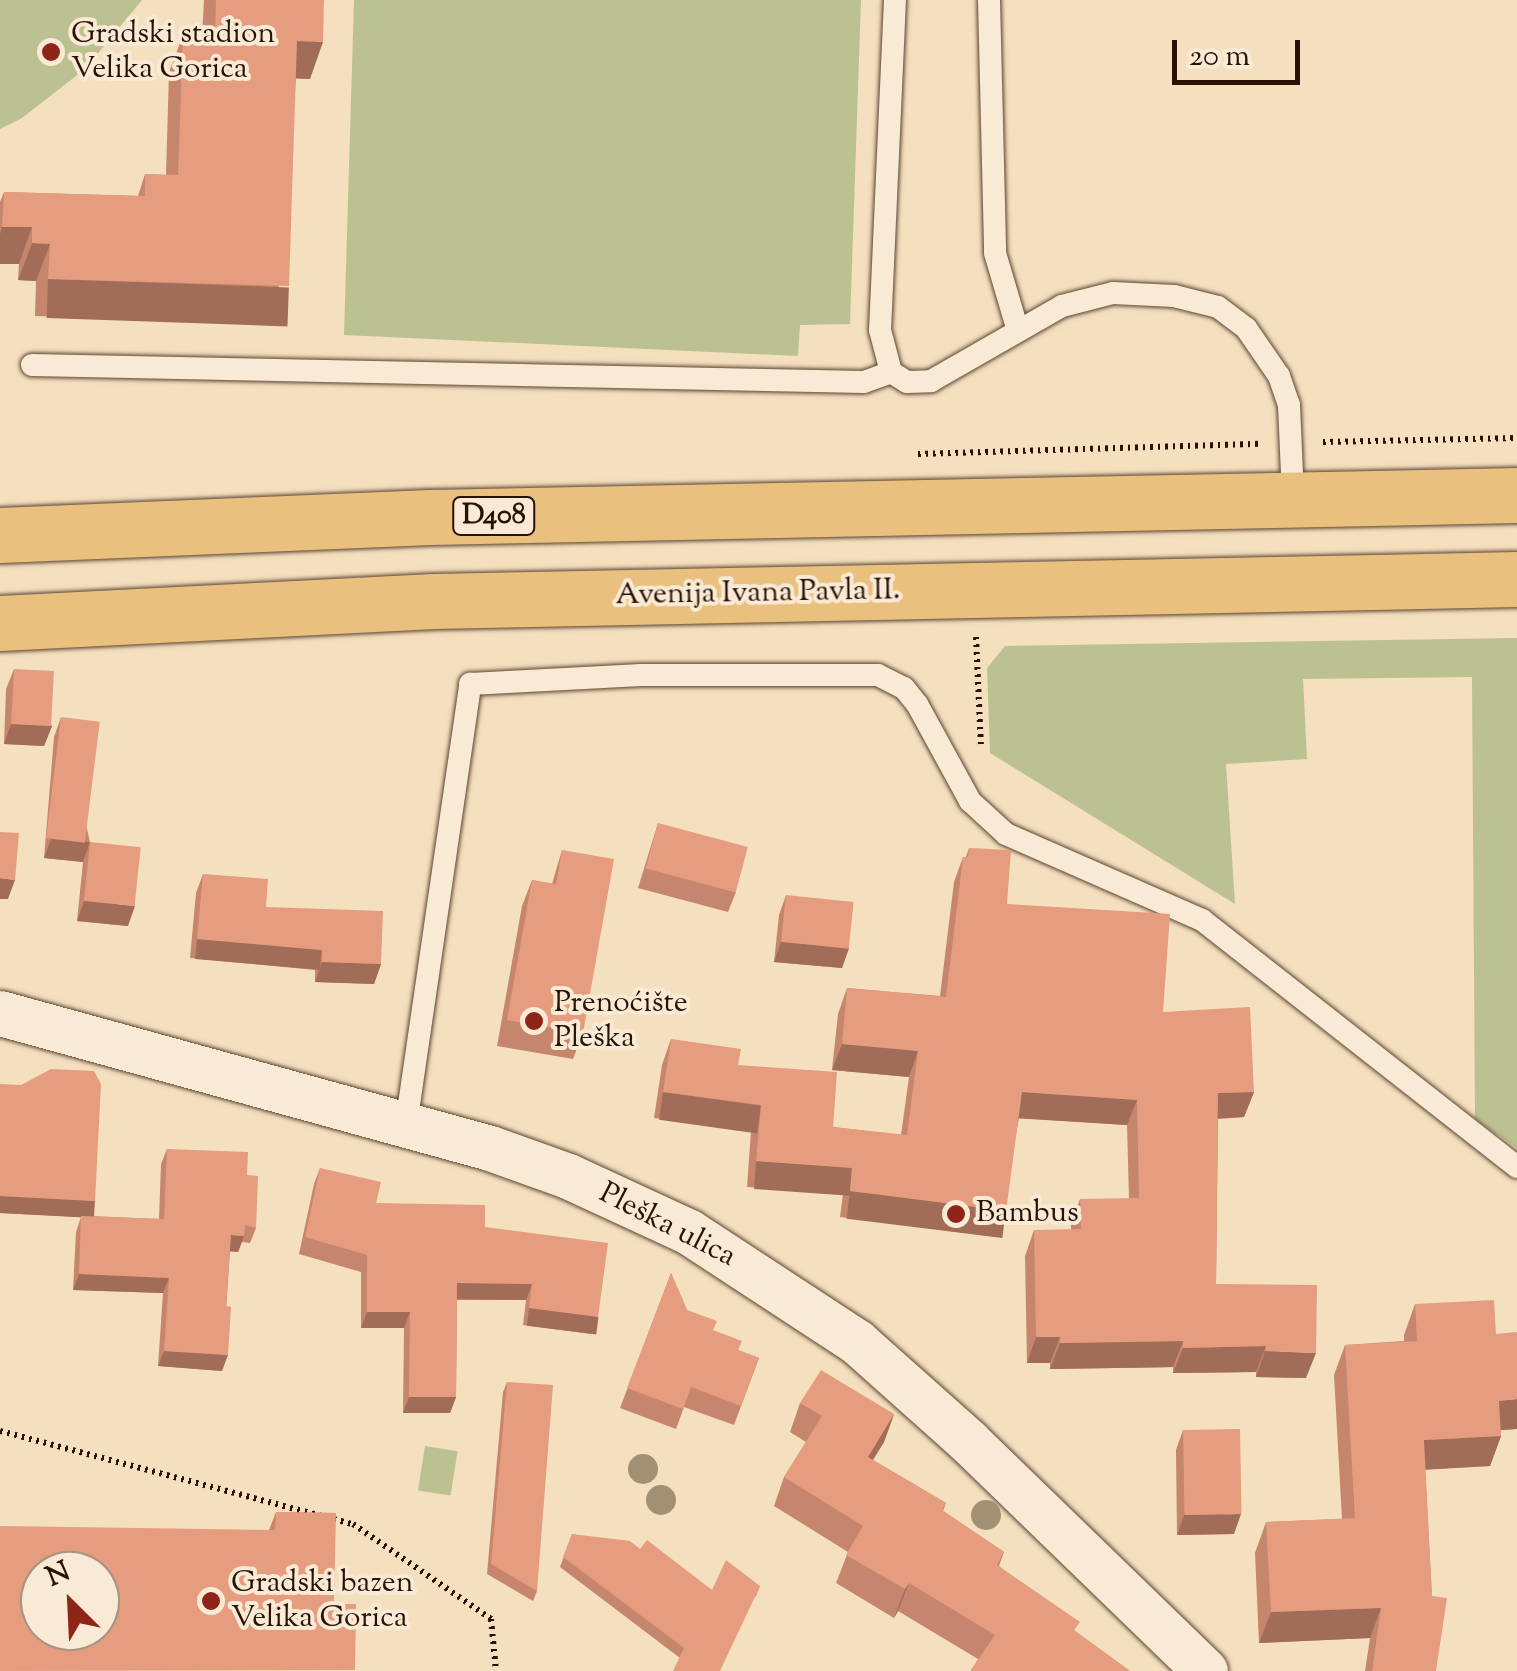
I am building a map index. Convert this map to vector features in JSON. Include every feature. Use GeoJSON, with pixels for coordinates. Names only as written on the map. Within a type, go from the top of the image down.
{"type":"FeatureCollection","features":[{"type":"Feature","properties":{"kind":"main road","name":"D408"},"geometry":{"type":"LineString","coordinates":[[0,535],[430,518],[1517,495]]}},
{"type":"Feature","properties":{"kind":"main road","name":"Avenija Ivana Pavla II."},"geometry":{"type":"LineString","coordinates":[[0,623],[433,602],[1517,580]]}},
{"type":"Feature","properties":{"kind":"street","name":"Pleška ulica"},"geometry":{"type":"LineString","coordinates":[[0,1013],[490,1148],[644,1209],[797,1299],[857,1342],[968,1440],[1206,1671]]}},
{"type":"Feature","properties":{"kind":"lane"},"geometry":{"type":"LineString","coordinates":[[895,0],[880,330],[890,372],[907,382],[930,381],[1062,306],[1113,293],[1174,296],[1218,307],[1246,328],[1279,376],[1288,405],[1293,498]]}},
{"type":"Feature","properties":{"kind":"lane"},"geometry":{"type":"LineString","coordinates":[[990,0],[995,253],[1018,332]]}},
{"type":"Feature","properties":{"kind":"lane"},"geometry":{"type":"LineString","coordinates":[[32,366],[864,382],[890,372]]}},
{"type":"Feature","properties":{"kind":"lane"},"geometry":{"type":"LineString","coordinates":[[406,1125],[470,684],[641,676],[878,675],[904,688],[917,704],[970,801],[1006,834],[1202,920],[1517,1167]]}},
{"type":"Feature","properties":{"kind":"path"},"geometry":{"type":"LineString","coordinates":[[976,630],[982,778],[995,824]]}},
{"type":"Feature","properties":{"kind":"path"},"geometry":{"type":"LineString","coordinates":[[0,1432],[353,1524],[491,1618],[496,1671]]}},
{"type":"Feature","properties":{"kind":"green space","name":"Gradski stadion Velika Gorica"},"geometry":{"type":"Polygon","coordinates":[[[0,0],[142,0],[85,69],[22,118],[0,129],[0,0]]]}},
{"type":"Feature","properties":{"kind":"green space"},"geometry":{"type":"Polygon","coordinates":[[[354,0],[861,0],[850,324],[800,325],[798,356],[344,335],[354,0]]]}},
{"type":"Feature","properties":{"kind":"green space"},"geometry":{"type":"Polygon","coordinates":[[[1517,638],[1517,1148],[1475,1119],[1472,677],[1303,679],[1307,759],[1226,764],[1235,904],[990,753],[987,668],[1005,646],[1517,638]]]}},
{"type":"Feature","properties":{"kind":"green space"},"geometry":{"type":"Polygon","coordinates":[[[425,1446],[458,1451],[451,1496],[418,1490],[425,1446]]]}},
{"type":"Feature","properties":{"kind":"building"},"geometry":{"type":"Polygon","coordinates":[[[216,0],[324,0],[323,42],[297,41],[289,286],[48,279],[50,244],[32,243],[32,227],[2,227],[4,192],[145,196],[145,174],[178,175],[183,35],[215,37],[216,0]]]}},
{"type":"Feature","properties":{"kind":"building"},"geometry":{"type":"Polygon","coordinates":[[[14,669],[54,671],[51,726],[11,724],[14,669]]]}},
{"type":"Feature","properties":{"kind":"building"},"geometry":{"type":"Polygon","coordinates":[[[61,717],[100,722],[85,843],[46,838],[61,717]]]}},
{"type":"Feature","properties":{"kind":"building"},"geometry":{"type":"Polygon","coordinates":[[[658,823],[748,847],[736,892],[646,868],[658,823]]]}},
{"type":"Feature","properties":{"kind":"building"},"geometry":{"type":"Polygon","coordinates":[[[0,832],[19,833],[15,880],[0,878],[0,832]]]}},
{"type":"Feature","properties":{"kind":"building"},"geometry":{"type":"Polygon","coordinates":[[[90,842],[141,847],[135,906],[84,901],[90,842]]]}},
{"type":"Feature","properties":{"kind":"building"},"geometry":{"type":"Polygon","coordinates":[[[969,848],[1011,850],[1007,904],[1170,914],[1163,1012],[1250,1007],[1254,1092],[1218,1093],[1216,1284],[1317,1285],[1316,1353],[1265,1351],[1266,1346],[1183,1348],[1183,1341],[1060,1343],[1060,1337],[1036,1337],[1034,1230],[1081,1229],[1080,1199],[1139,1198],[1137,1100],[1022,1092],[1006,1211],[850,1191],[852,1168],[756,1161],[761,1105],[663,1092],[671,1039],[741,1049],[738,1065],[837,1072],[833,1127],[907,1135],[918,1051],[842,1044],[847,988],[946,997],[963,857],[968,857],[969,848]]]}},
{"type":"Feature","properties":{"kind":"building"},"geometry":{"type":"Polygon","coordinates":[[[562,850],[614,859],[583,1033],[507,1020],[532,880],[556,884],[562,850]]]}},
{"type":"Feature","properties":{"kind":"building"},"geometry":{"type":"Polygon","coordinates":[[[203,874],[268,879],[266,907],[383,911],[381,964],[322,962],[322,950],[197,939],[203,874]]]}},
{"type":"Feature","properties":{"kind":"building"},"geometry":{"type":"Polygon","coordinates":[[[786,895],[854,902],[849,949],[781,942],[786,895]]]}},
{"type":"Feature","properties":{"kind":"building"},"geometry":{"type":"Polygon","coordinates":[[[51,1069],[94,1071],[101,1084],[95,1201],[0,1196],[0,1084],[21,1085],[51,1069]]]}},
{"type":"Feature","properties":{"kind":"building"},"geometry":{"type":"Polygon","coordinates":[[[167,1149],[248,1152],[247,1175],[258,1176],[256,1228],[245,1225],[244,1236],[231,1235],[226,1306],[231,1307],[228,1355],[164,1351],[169,1278],[79,1274],[81,1216],[164,1219],[167,1149]]]}},
{"type":"Feature","properties":{"kind":"building"},"geometry":{"type":"Polygon","coordinates":[[[320,1168],[381,1182],[376,1203],[485,1205],[485,1227],[608,1243],[598,1317],[529,1308],[532,1284],[457,1283],[456,1397],[409,1397],[410,1312],[367,1312],[367,1255],[305,1237],[320,1168]]]}},
{"type":"Feature","properties":{"kind":"building"},"geometry":{"type":"Polygon","coordinates":[[[671,1273],[687,1310],[717,1321],[713,1330],[742,1341],[738,1350],[759,1358],[741,1406],[691,1387],[683,1409],[627,1388],[671,1273]]]}},
{"type":"Feature","properties":{"kind":"building"},"geometry":{"type":"Polygon","coordinates":[[[1494,1300],[1496,1334],[1517,1332],[1517,1399],[1499,1401],[1501,1436],[1424,1440],[1432,1596],[1447,1598],[1436,1671],[1372,1671],[1381,1608],[1271,1612],[1266,1522],[1355,1518],[1345,1345],[1417,1341],[1415,1304],[1494,1300]]]}},
{"type":"Feature","properties":{"kind":"building"},"geometry":{"type":"Polygon","coordinates":[[[821,1370],[894,1414],[868,1457],[946,1503],[942,1510],[1004,1552],[997,1565],[1080,1622],[1074,1630],[1130,1671],[972,1671],[995,1635],[909,1583],[905,1589],[846,1555],[863,1526],[784,1477],[822,1416],[800,1403],[821,1370]]]}},
{"type":"Feature","properties":{"kind":"building"},"geometry":{"type":"Polygon","coordinates":[[[507,1382],[553,1385],[537,1591],[491,1564],[507,1382]]]}},
{"type":"Feature","properties":{"kind":"building"},"geometry":{"type":"Polygon","coordinates":[[[1240,1429],[1241,1514],[1184,1515],[1183,1430],[1240,1429]]]}},
{"type":"Feature","properties":{"kind":"building","name":"Gradski bazen Velika Gorica"},"geometry":{"type":"Polygon","coordinates":[[[276,1512],[336,1513],[334,1604],[356,1604],[355,1670],[0,1671],[0,1526],[275,1530],[276,1512]]]}},
{"type":"Feature","properties":{"kind":"building"},"geometry":{"type":"Polygon","coordinates":[[[572,1534],[630,1541],[640,1549],[647,1540],[712,1590],[726,1560],[760,1586],[720,1671],[673,1671],[684,1648],[563,1557],[572,1534]]]}},
{"type":"Feature","properties":{"kind":"place","name":"Gradski stadion Velika Gorica"},"geometry":{"type":"Point","coordinates":[51,52]}},
{"type":"Feature","properties":{"kind":"place","name":"Prenoćište Pleška"},"geometry":{"type":"Point","coordinates":[534,1021]}},
{"type":"Feature","properties":{"kind":"place","name":"Bambus"},"geometry":{"type":"Point","coordinates":[956,1214]}},
{"type":"Feature","properties":{"kind":"place","name":"Gradski bazen Velika Gorica"},"geometry":{"type":"Point","coordinates":[211,1601]}}]}
